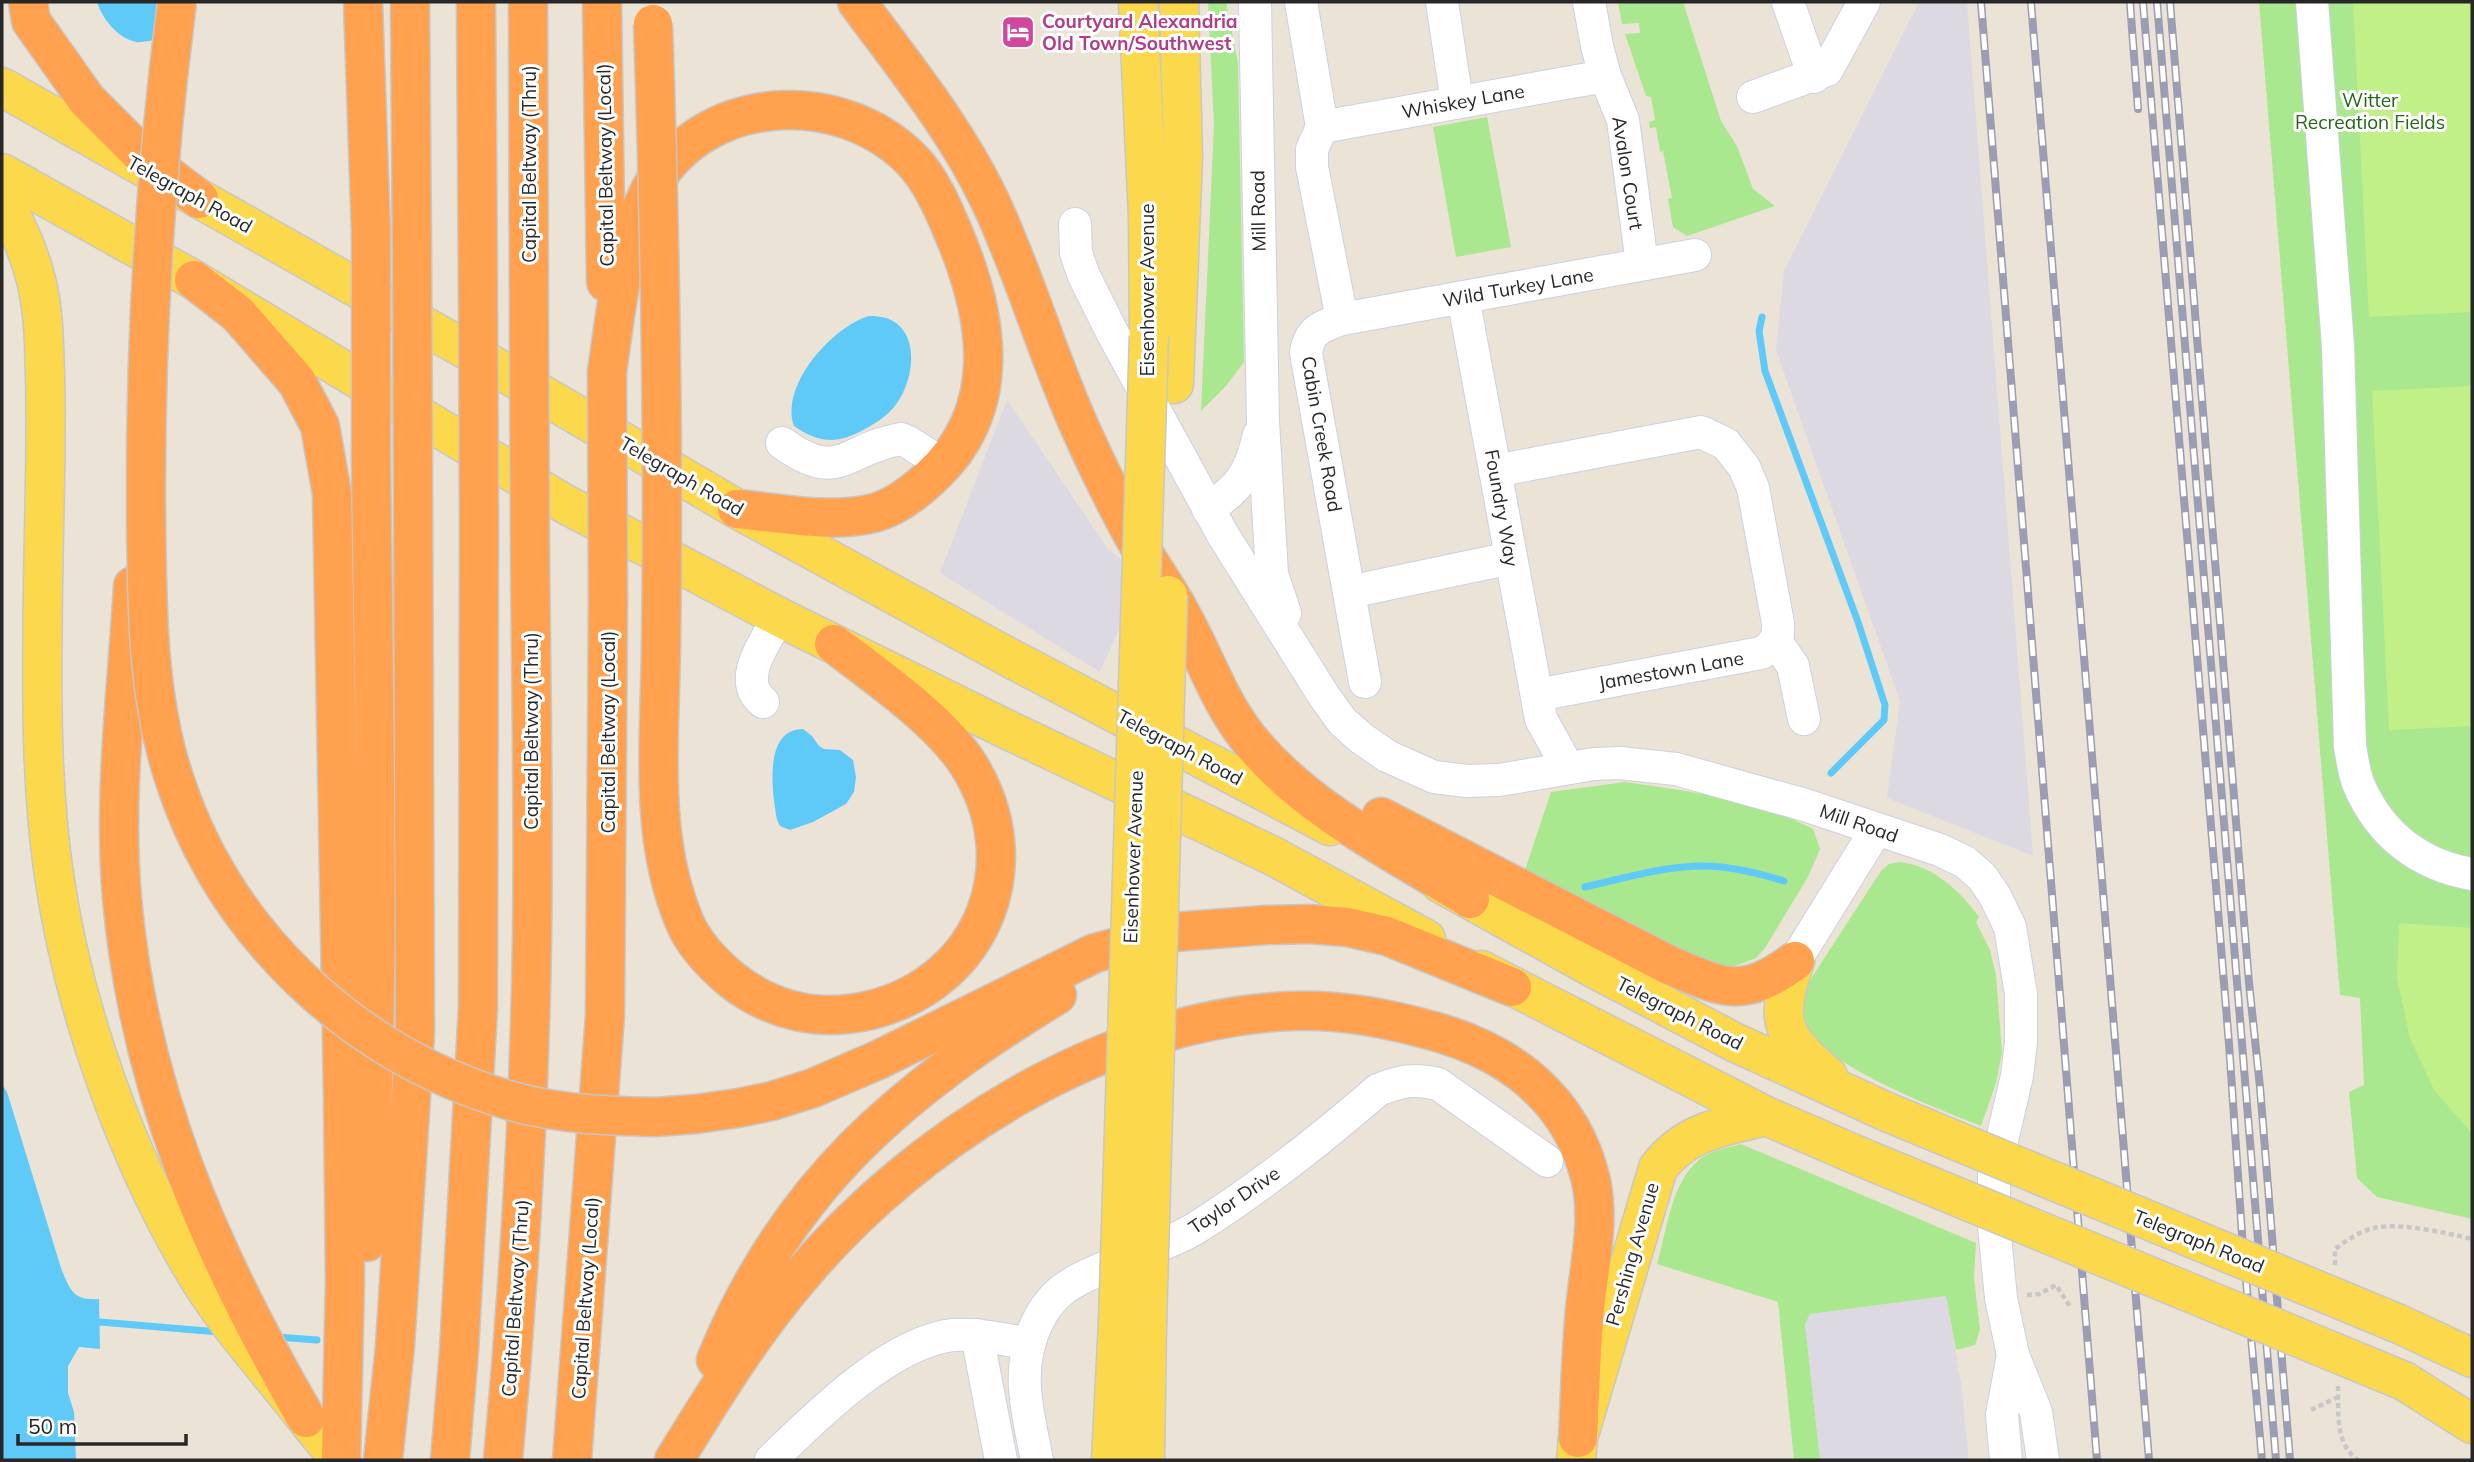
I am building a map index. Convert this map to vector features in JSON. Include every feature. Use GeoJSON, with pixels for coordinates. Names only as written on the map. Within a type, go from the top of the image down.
{"type":"FeatureCollection","features":[{"type":"Feature","properties":{"kind":"highway"},"geometry":{"type":"LineString","coordinates":[[28,2],[31,22],[87,100],[146,159],[199,199]]}},
{"type":"Feature","properties":{"kind":"highway"},"geometry":{"type":"LineString","coordinates":[[177,2],[156,199],[122,766],[122,897],[140,1018],[178,1156],[234,1287],[306,1418]]}},
{"type":"Feature","properties":{"kind":"highway"},"geometry":{"type":"LineString","coordinates":[[349,1460],[366,1264],[374,1123],[377,920],[371,233],[363,2]]}},
{"type":"Feature","properties":{"kind":"highway"},"geometry":{"type":"LineString","coordinates":[[383,1460],[396,1333],[415,1034],[410,2]]}},
{"type":"Feature","properties":{"kind":"highway"},"geometry":{"type":"LineString","coordinates":[[450,1460],[459,1351],[478,1007],[476,2]]}},
{"type":"Feature","properties":{"kind":"highway","name":"Capital Beltway (Thru)"},"geometry":{"type":"LineString","coordinates":[[503,1460],[512,1359],[532,940],[528,2]]}},
{"type":"Feature","properties":{"kind":"highway","name":"Capital Beltway (Local)"},"geometry":{"type":"LineString","coordinates":[[572,1460],[605,1015],[608,601],[602,2]]}},
{"type":"Feature","properties":{"kind":"highway"},"geometry":{"type":"LineString","coordinates":[[857,2],[959,145],[989,198],[1011,247],[1050,359],[1082,432],[1140,548],[1182,617],[1226,704],[1248,738],[1277,769],[1312,799],[1469,899]]}},
{"type":"Feature","properties":{"kind":"highway"},"geometry":{"type":"LineString","coordinates":[[652,13],[662,285],[661,839],[671,883],[687,926],[712,964],[741,987],[766,1002],[797,1012],[826,1017],[851,1015],[883,1007],[930,985],[948,969],[969,945],[983,917],[994,889],[998,854],[994,822],[983,790],[968,763],[950,740],[889,686],[834,645]]}},
{"type":"Feature","properties":{"kind":"highway"},"geometry":{"type":"LineString","coordinates":[[607,372],[622,276],[632,236],[648,193],[676,157],[703,135],[725,122],[747,115],[807,110],[847,118],[890,141],[913,161],[929,183],[963,255],[981,326],[984,376],[971,422],[961,442],[944,465],[916,491],[896,504],[873,513],[827,517],[737,509]]}},
{"type":"Feature","properties":{"kind":"highway"},"geometry":{"type":"LineString","coordinates":[[194,279],[238,314],[297,382],[320,426],[332,494],[345,1280],[341,1460]]}},
{"type":"Feature","properties":{"kind":"highway"},"geometry":{"type":"LineString","coordinates":[[145,398],[147,594],[158,716],[173,776],[198,841],[244,917],[278,959],[309,989],[378,1040],[471,1087],[527,1105],[604,1116],[655,1117],[696,1114],[772,1101],[813,1088],[878,1060],[1095,953],[1174,932],[1266,925],[1347,927],[1387,936],[1512,987]]}},
{"type":"Feature","properties":{"kind":"highway"},"geometry":{"type":"LineString","coordinates":[[1182,617],[1219,663],[1242,701],[1272,735],[1304,765],[1384,819],[1669,965],[1704,980],[1725,985],[1758,984],[1795,961]]}},
{"type":"Feature","properties":{"kind":"highway"},"geometry":{"type":"LineString","coordinates":[[674,1460],[719,1353],[762,1264],[792,1220],[839,1163],[873,1128],[920,1088],[1000,1030],[1070,987],[1142,954],[1222,930]]}},
{"type":"Feature","properties":{"kind":"highway"},"geometry":{"type":"LineString","coordinates":[[674,1460],[763,1321],[802,1274],[842,1231],[937,1149],[988,1114],[1040,1084],[1133,1043],[1209,1021],[1292,1011],[1362,1015],[1398,1021],[1441,1033],[1506,1062],[1549,1096],[1562,1113],[1574,1135],[1591,1180],[1595,1207],[1584,1312],[1577,1449]]}},
{"type":"Feature","properties":{"kind":"main road","name":"Eisenhower Avenue"},"geometry":{"type":"LineString","coordinates":[[1138,2],[1148,230],[1149,336],[1133,1323],[1145,1460]]}},
{"type":"Feature","properties":{"kind":"main road","name":"Eisenhower Avenue"},"geometry":{"type":"LineString","coordinates":[[1111,1460],[1133,1323],[1184,157],[1179,2]]}},
{"type":"Feature","properties":{"kind":"main road","name":"Telegraph Road"},"geometry":{"type":"LineString","coordinates":[[2,87],[463,348],[737,509],[1012,659],[1469,899],[1734,1042],[1870,1105],[2399,1324]]}},
{"type":"Feature","properties":{"kind":"main road"},"geometry":{"type":"LineString","coordinates":[[2,173],[194,279],[565,504],[834,645],[1273,856],[1512,987],[1766,1116],[2404,1381],[2472,1404]]}},
{"type":"Feature","properties":{"kind":"main road"},"geometry":{"type":"LineString","coordinates":[[2,200],[23,239],[37,281],[43,322],[43,607],[47,814],[53,869],[66,941],[85,1016],[134,1152],[163,1213],[204,1286],[256,1356],[341,1460]]}},
{"type":"Feature","properties":{"kind":"main road"},"geometry":{"type":"LineString","coordinates":[[1595,969],[1695,998],[1727,1000],[1767,989],[1795,961]]}},
{"type":"Feature","properties":{"kind":"main road"},"geometry":{"type":"LineString","coordinates":[[1795,961],[1783,1000],[1782,1018],[1786,1031],[1808,1060],[1870,1105]]}},
{"type":"Feature","properties":{"kind":"main road","name":"Pershing Avenue"},"geometry":{"type":"LineString","coordinates":[[1577,1449],[1658,1168],[1669,1153],[1686,1140],[1708,1130],[1766,1116]]}},
{"type":"Feature","properties":{"kind":"main road"},"geometry":{"type":"LineString","coordinates":[[2399,1324],[2472,1342]]}},
{"type":"Feature","properties":{"kind":"main road"},"geometry":{"type":"LineString","coordinates":[[2399,1324],[2472,1357]]}},
{"type":"Feature","properties":{"kind":"main road"},"geometry":{"type":"LineString","coordinates":[[2404,1381],[2472,1424]]}},
{"type":"Feature","properties":{"kind":"street","name":"Mill Road"},"geometry":{"type":"LineString","coordinates":[[1255,2],[1263,421],[1272,574],[1297,652]]}},
{"type":"Feature","properties":{"kind":"street"},"geometry":{"type":"LineString","coordinates":[[1301,2],[1322,127],[1312,149],[1312,167],[1342,319]]}},
{"type":"Feature","properties":{"kind":"street"},"geometry":{"type":"LineString","coordinates":[[1442,2],[1457,102]]}},
{"type":"Feature","properties":{"kind":"street","name":"Avalon Court"},"geometry":{"type":"LineString","coordinates":[[1589,2],[1605,76],[1623,120],[1642,264]]}},
{"type":"Feature","properties":{"kind":"street"},"geometry":{"type":"LineString","coordinates":[[1788,2],[1814,77]]}},
{"type":"Feature","properties":{"kind":"street"},"geometry":{"type":"LineString","coordinates":[[1753,97],[1828,70],[1864,2]]}},
{"type":"Feature","properties":{"kind":"street"},"geometry":{"type":"LineString","coordinates":[[2312,2],[2338,346],[2350,746],[2358,782],[2373,812],[2392,836],[2416,856],[2472,874]]}},
{"type":"Feature","properties":{"kind":"street","name":"Whiskey Lane"},"geometry":{"type":"LineString","coordinates":[[1322,127],[1605,76]]}},
{"type":"Feature","properties":{"kind":"street"},"geometry":{"type":"LineString","coordinates":[[1075,224],[1076,253],[1084,276],[1208,509]]}},
{"type":"Feature","properties":{"kind":"street","name":"Wild Turkey Lane"},"geometry":{"type":"LineString","coordinates":[[1342,319],[1695,255]]}},
{"type":"Feature","properties":{"kind":"street","name":"Foundry Way"},"geometry":{"type":"LineString","coordinates":[[1463,297],[1539,707],[1568,768]]}},
{"type":"Feature","properties":{"kind":"street","name":"Cabin Creek Road"},"geometry":{"type":"LineString","coordinates":[[1342,319],[1314,331],[1306,353],[1365,682]]}},
{"type":"Feature","properties":{"kind":"street","name":"Mill Road"},"geometry":{"type":"LineString","coordinates":[[1263,421],[1252,466],[1224,498],[1208,509],[1342,721],[1387,756],[1434,777],[1468,781],[1499,780],[1620,762],[1676,769],[1805,805],[1940,850],[1965,862],[1982,877],[2010,927],[2021,994],[2021,1042],[2017,1076],[1994,1174],[1994,1227],[2001,1298],[2013,1355],[2036,1412],[2042,1460]]}},
{"type":"Feature","properties":{"kind":"street"},"geometry":{"type":"LineString","coordinates":[[1495,471],[1701,432],[1726,444],[1744,467],[1753,488],[1778,623],[1775,640],[1793,666],[1804,719]]}},
{"type":"Feature","properties":{"kind":"street"},"geometry":{"type":"LineString","coordinates":[[782,443],[806,459],[827,463],[901,439],[944,465]]}},
{"type":"Feature","properties":{"kind":"street"},"geometry":{"type":"LineString","coordinates":[[1349,592],[1511,558]]}},
{"type":"Feature","properties":{"kind":"street"},"geometry":{"type":"LineString","coordinates":[[763,702],[755,694],[753,687],[753,666],[779,617]]}},
{"type":"Feature","properties":{"kind":"street","name":"Jamestown Lane"},"geometry":{"type":"LineString","coordinates":[[1539,707],[1761,653],[1771,647],[1775,640]]}},
{"type":"Feature","properties":{"kind":"street"},"geometry":{"type":"LineString","coordinates":[[1521,776],[1539,707]]}},
{"type":"Feature","properties":{"kind":"street"},"geometry":{"type":"LineString","coordinates":[[1795,961],[1876,830]]}},
{"type":"Feature","properties":{"kind":"street","name":"Taylor Drive"},"geometry":{"type":"LineString","coordinates":[[1038,1460],[1024,1383],[1027,1343],[1040,1315],[1060,1292],[1082,1278],[1193,1230],[1262,1183],[1378,1090],[1398,1081],[1419,1079],[1438,1084],[1547,1161]]}},
{"type":"Feature","properties":{"kind":"street"},"geometry":{"type":"LineString","coordinates":[[771,1460],[843,1394],[918,1344],[952,1335],[977,1335],[1027,1343]]}},
{"type":"Feature","properties":{"kind":"street"},"geometry":{"type":"LineString","coordinates":[[977,1335],[1000,1460]]}},
{"type":"Feature","properties":{"kind":"street","name":"Mill Road"},"geometry":{"type":"LineString","coordinates":[[2006,1460],[2002,1415],[2013,1355]]}},
{"type":"Feature","properties":{"kind":"path"},"geometry":{"type":"LineString","coordinates":[[2039,1294],[2056,1285],[2071,1308]]}},
{"type":"Feature","properties":{"kind":"path"},"geometry":{"type":"LineString","coordinates":[[2311,1410],[2338,1397],[2340,1433],[2346,1451],[2358,1460]]}},
{"type":"Feature","properties":{"kind":"shaded area"},"geometry":{"type":"Polygon","coordinates":[[[1919,2],[1967,2],[2033,856],[1887,798],[1900,701],[1776,350],[1784,271],[1919,2]]]}},
{"type":"Feature","properties":{"kind":"shaded area"},"geometry":{"type":"Polygon","coordinates":[[[1007,400],[1108,549],[1142,576],[1100,672],[940,573],[1007,400]]]}},
{"type":"Feature","properties":{"kind":"shaded area"},"geometry":{"type":"Polygon","coordinates":[[[1946,1296],[1961,1383],[1969,1460],[1820,1460],[1805,1324],[1810,1314],[1946,1296]]]}},
{"type":"Feature","properties":{"kind":"green space"},"geometry":{"type":"Polygon","coordinates":[[[1208,2],[1226,2],[1238,63],[1244,362],[1226,386],[1201,411],[1214,126],[1208,2]]]}},
{"type":"Feature","properties":{"kind":"green space"},"geometry":{"type":"Polygon","coordinates":[[[1618,2],[1683,2],[1721,121],[1737,146],[1753,189],[1775,206],[1687,236],[1673,227],[1668,199],[1672,198],[1663,151],[1660,152],[1656,127],[1650,128],[1649,122],[1655,120],[1651,97],[1646,96],[1625,34],[1640,33],[1639,23],[1622,24],[1618,2]]]}},
{"type":"Feature","properties":{"kind":"green space","name":"Witter Recreation Fields"},"geometry":{"type":"Polygon","coordinates":[[[2259,2],[2472,2],[2472,1219],[2377,1197],[2357,1178],[2349,1092],[2364,1085],[2360,998],[2340,995],[2259,2]]]}},
{"type":"Feature","properties":{"kind":"green space"},"geometry":{"type":"Polygon","coordinates":[[[2353,2],[2472,2],[2472,312],[2369,317],[2353,2]]]}},
{"type":"Feature","properties":{"kind":"green space"},"geometry":{"type":"Polygon","coordinates":[[[1487,117],[1511,247],[1456,257],[1433,127],[1487,117]]]}},
{"type":"Feature","properties":{"kind":"green space"},"geometry":{"type":"Polygon","coordinates":[[[2472,386],[2472,726],[2389,730],[2372,391],[2472,386]]]}},
{"type":"Feature","properties":{"kind":"green space"},"geometry":{"type":"Polygon","coordinates":[[[1625,782],[1745,803],[1813,829],[1820,849],[1808,877],[1765,948],[1756,958],[1721,971],[1523,876],[1551,792],[1625,782]]]}},
{"type":"Feature","properties":{"kind":"green space"},"geometry":{"type":"Polygon","coordinates":[[[1899,862],[1923,868],[1954,889],[1979,917],[1976,922],[1990,950],[1996,975],[2002,1053],[1996,1083],[1981,1126],[1908,1096],[1850,1066],[1826,1049],[1809,1031],[1802,1013],[1804,995],[1812,977],[1881,871],[1889,864],[1899,862]]]}},
{"type":"Feature","properties":{"kind":"green space"},"geometry":{"type":"Polygon","coordinates":[[[2399,923],[2472,928],[2472,1133],[2434,1090],[2410,1038],[2397,979],[2399,923]]]}},
{"type":"Feature","properties":{"kind":"green space"},"geometry":{"type":"Polygon","coordinates":[[[1741,1144],[1976,1243],[1974,1278],[1980,1330],[1975,1345],[1956,1350],[1946,1296],[1810,1314],[1805,1324],[1820,1460],[1794,1460],[1778,1302],[1657,1264],[1671,1207],[1682,1180],[1700,1159],[1710,1153],[1741,1144]]]}},
{"type":"Feature","properties":{"kind":"water"},"geometry":{"type":"Polygon","coordinates":[[[97,2],[166,2],[159,40],[129,40],[107,21],[97,2]]]}},
{"type":"Feature","properties":{"kind":"water"},"geometry":{"type":"Polygon","coordinates":[[[869,316],[886,318],[898,325],[906,335],[911,349],[911,363],[903,393],[885,416],[855,434],[829,440],[803,432],[794,426],[792,410],[802,376],[825,345],[855,322],[869,316]]]}},
{"type":"Feature","properties":{"kind":"water"},"geometry":{"type":"Polygon","coordinates":[[[803,729],[819,746],[840,750],[853,760],[856,777],[854,792],[846,804],[813,822],[790,830],[780,826],[777,820],[773,794],[773,764],[781,739],[790,732],[803,729]]]}},
{"type":"Feature","properties":{"kind":"water"},"geometry":{"type":"Polygon","coordinates":[[[2,1084],[7,1092],[67,1282],[78,1296],[99,1299],[100,1349],[79,1347],[68,1366],[68,1393],[74,1412],[76,1460],[2,1460],[2,1084]]]}},
{"type":"Feature","properties":{"kind":"waterway"},"geometry":{"type":"LineString","coordinates":[[1762,317],[1759,331],[1765,371],[1858,622],[1885,705],[1884,720],[1831,773]]}},
{"type":"Feature","properties":{"kind":"waterway"},"geometry":{"type":"LineString","coordinates":[[1585,887],[1659,870],[1704,866],[1744,870],[1784,881]]}},
{"type":"Feature","properties":{"kind":"waterway"},"geometry":{"type":"LineString","coordinates":[[91,1323],[219,1332]]}},
{"type":"Feature","properties":{"kind":"waterway"},"geometry":{"type":"LineString","coordinates":[[276,1337],[317,1340]]}},
{"type":"Feature","properties":{"kind":"railway"},"geometry":{"type":"LineString","coordinates":[[1981,2],[2097,1460]]}},
{"type":"Feature","properties":{"kind":"railway"},"geometry":{"type":"LineString","coordinates":[[2031,2],[2149,1460]]}},
{"type":"Feature","properties":{"kind":"railway"},"geometry":{"type":"LineString","coordinates":[[2130,2],[2138,109]]}},
{"type":"Feature","properties":{"kind":"railway"},"geometry":{"type":"LineString","coordinates":[[2143,2],[2262,1460]]}},
{"type":"Feature","properties":{"kind":"railway"},"geometry":{"type":"LineString","coordinates":[[2157,2],[2276,1460]]}},
{"type":"Feature","properties":{"kind":"railway"},"geometry":{"type":"LineString","coordinates":[[2170,2],[2290,1460]]}},
{"type":"Feature","properties":{"kind":"place","name":"Courtyard Alexandria Old Town/Southwest"},"geometry":{"type":"Point","coordinates":[1018,32]}}]}
